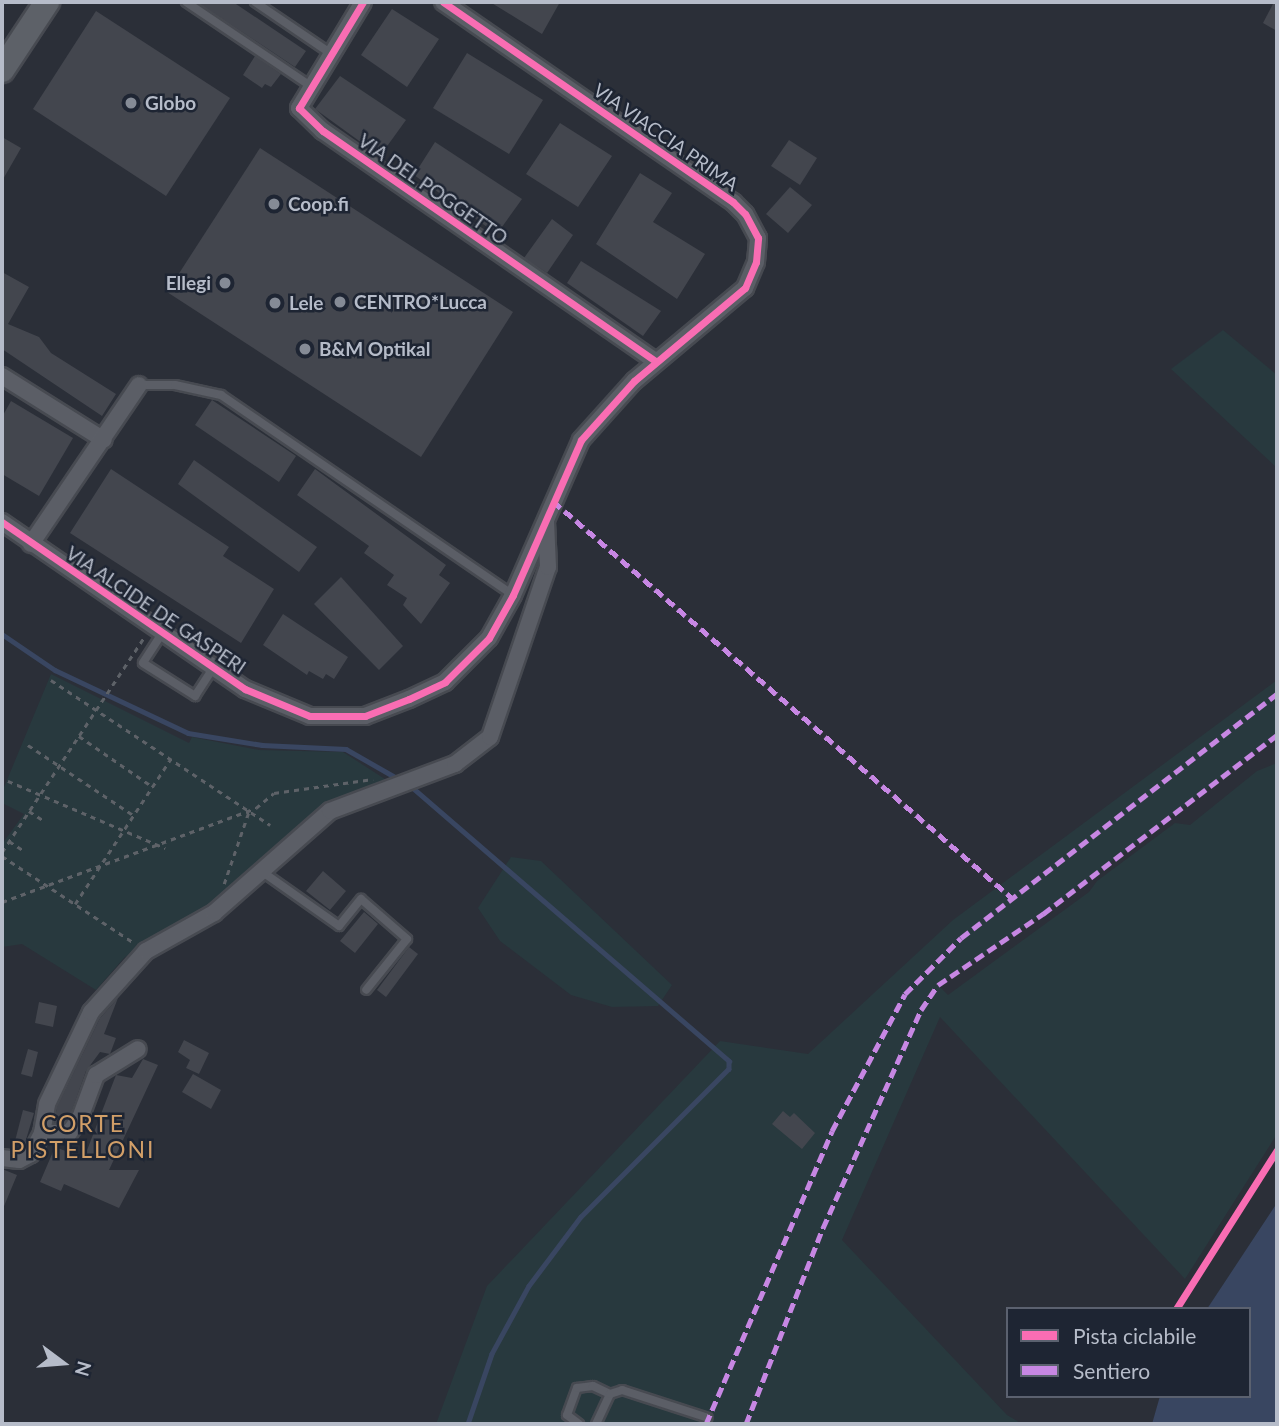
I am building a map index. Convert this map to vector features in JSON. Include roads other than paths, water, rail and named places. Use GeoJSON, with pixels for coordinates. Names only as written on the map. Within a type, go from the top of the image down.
{"type":"FeatureCollection","features":[{"type":"Feature","properties":{"kind":"main road"},"geometry":{"type":"LineString","coordinates":[[2,70],[47,2]]}},
{"type":"Feature","properties":{"kind":"street","name":"VIA DEL POGGETTO"},"geometry":{"type":"LineString","coordinates":[[363,2],[309,85],[299,108],[323,131],[655,361]]}},
{"type":"Feature","properties":{"kind":"street","name":"VIA VIACCIA PRIMA"},"geometry":{"type":"LineString","coordinates":[[443,2],[733,202],[755,228],[756,262],[745,288],[655,361],[594,422],[567,467],[543,525]]}},
{"type":"Feature","properties":{"kind":"street"},"geometry":{"type":"LineString","coordinates":[[2,376],[104,440]]}},
{"type":"Feature","properties":{"kind":"street"},"geometry":{"type":"LineString","coordinates":[[31,544],[139,386]]}},
{"type":"Feature","properties":{"kind":"street","name":"VIA ALCIDE DE GASPERI"},"geometry":{"type":"LineString","coordinates":[[2,522],[156,631],[263,700],[310,716],[365,716],[445,682],[489,638],[513,595],[543,525]]}},
{"type":"Feature","properties":{"kind":"street"},"geometry":{"type":"LineString","coordinates":[[2,1158],[19,1160],[31,1154],[43,1133],[47,1104],[91,1012],[146,951],[214,913],[264,873],[330,811],[455,764],[490,737],[548,567],[543,525]]}},
{"type":"Feature","properties":{"kind":"street"},"geometry":{"type":"LineString","coordinates":[[43,1133],[69,1133],[80,1118],[96,1075],[138,1049]]}},
{"type":"Feature","properties":{"kind":"lane"},"geometry":{"type":"LineString","coordinates":[[186,2],[309,85]]}},
{"type":"Feature","properties":{"kind":"lane"},"geometry":{"type":"LineString","coordinates":[[255,2],[330,53]]}},
{"type":"Feature","properties":{"kind":"lane"},"geometry":{"type":"LineString","coordinates":[[139,386],[175,385],[221,395],[513,595]]}},
{"type":"Feature","properties":{"kind":"lane"},"geometry":{"type":"LineString","coordinates":[[156,631],[143,663],[163,676],[195,695],[213,668]]}},
{"type":"Feature","properties":{"kind":"lane"},"geometry":{"type":"LineString","coordinates":[[264,873],[339,926],[361,899],[407,939],[366,990]]}},
{"type":"Feature","properties":{"kind":"lane"},"geometry":{"type":"LineString","coordinates":[[579,1424],[567,1415],[577,1388],[593,1386],[610,1394],[628,1390],[708,1418]]}},
{"type":"Feature","properties":{"kind":"lane"},"geometry":{"type":"LineString","coordinates":[[596,1424],[610,1394]]}},
{"type":"Feature","properties":{"kind":"water"},"geometry":{"type":"Polygon","coordinates":[[[1277,1203],[1277,1424],[1152,1424],[1159,1398],[1251,1398],[1251,1307],[1208,1307],[1277,1203]]]}},
{"type":"Feature","properties":{"kind":"waterway"},"geometry":{"type":"LineString","coordinates":[[2,634],[55,670],[188,733],[262,745],[346,749],[395,777]]}},
{"type":"Feature","properties":{"kind":"waterway"},"geometry":{"type":"LineString","coordinates":[[413,788],[729,1061],[729,1069],[581,1217],[529,1286],[492,1354],[468,1424]]}},
{"type":"Feature","properties":{"kind":"place","name":"Globo"},"geometry":{"type":"Point","coordinates":[131,103]}},
{"type":"Feature","properties":{"kind":"place","name":"Coop.fi"},"geometry":{"type":"Point","coordinates":[274,204]}},
{"type":"Feature","properties":{"kind":"place","name":"Ellegi"},"geometry":{"type":"Point","coordinates":[225,283]}},
{"type":"Feature","properties":{"kind":"place","name":"CENTRO*Lucca"},"geometry":{"type":"Point","coordinates":[340,302]}},
{"type":"Feature","properties":{"kind":"place","name":"Lele"},"geometry":{"type":"Point","coordinates":[275,303]}},
{"type":"Feature","properties":{"kind":"place","name":"B&M Optikal"},"geometry":{"type":"Point","coordinates":[305,349]}},
{"type":"Feature","properties":{"kind":"district","name":"CORTE PISTELLONI"},"geometry":{"type":"Point","coordinates":[83,1136]}}]}
